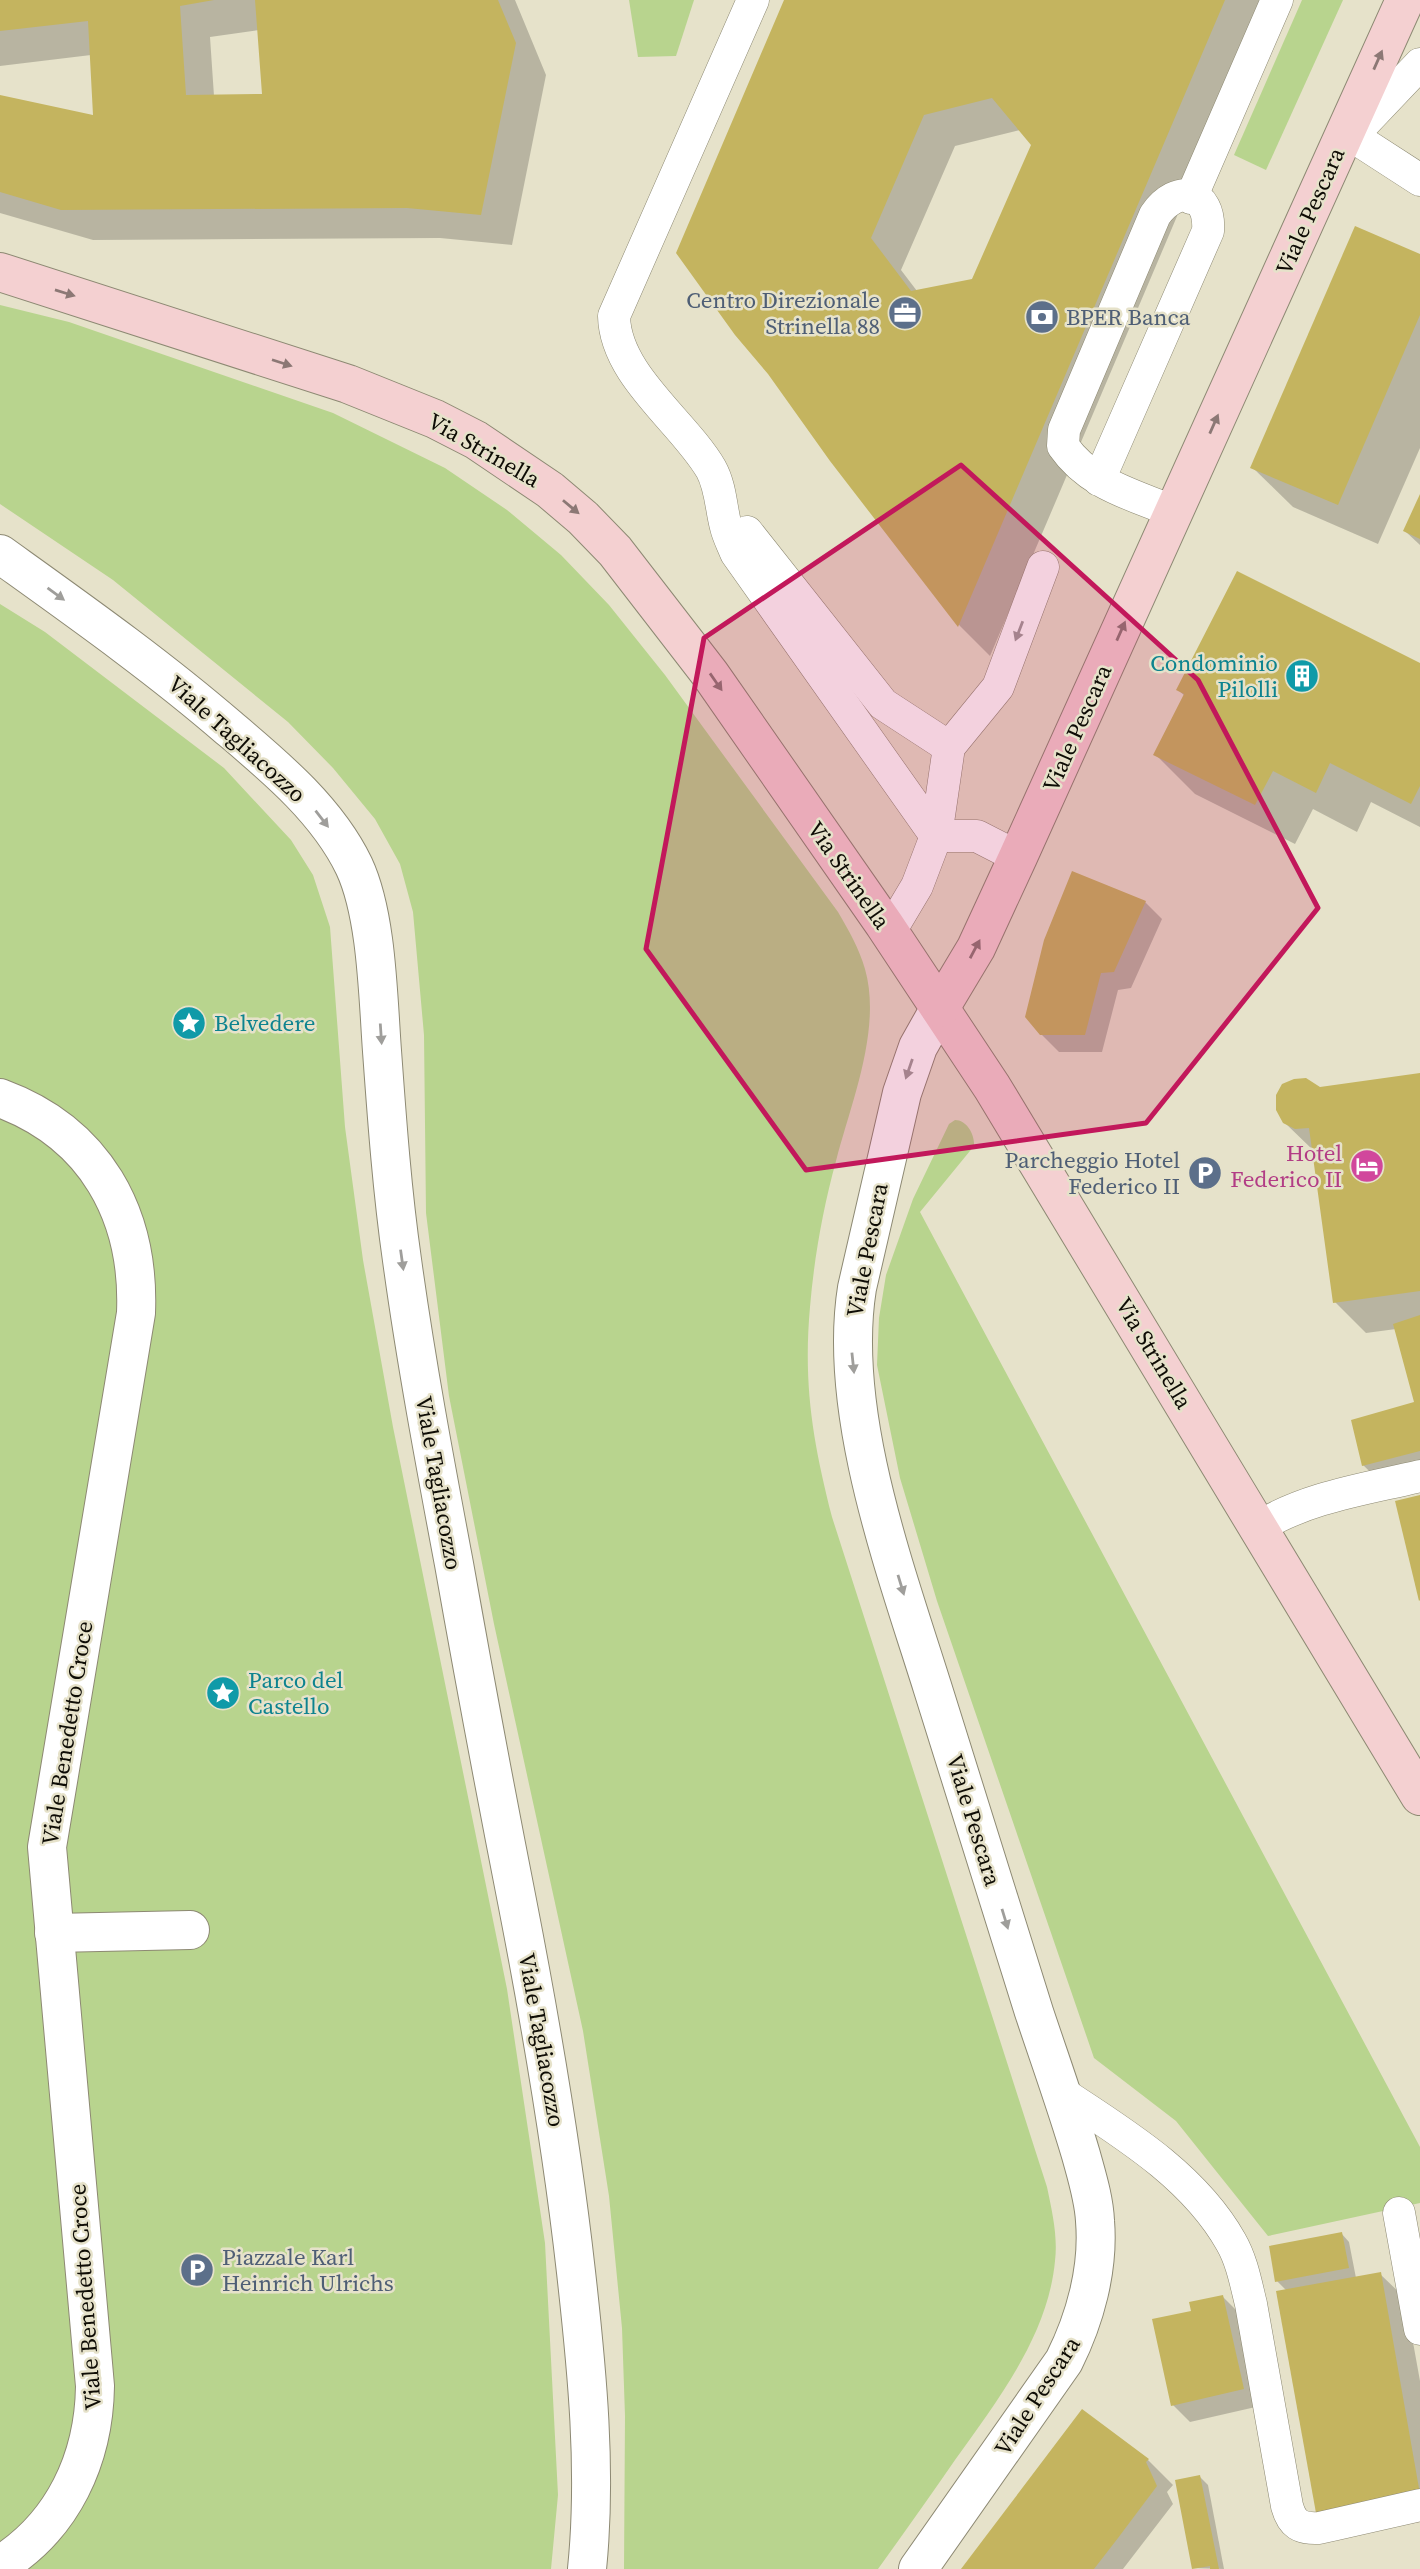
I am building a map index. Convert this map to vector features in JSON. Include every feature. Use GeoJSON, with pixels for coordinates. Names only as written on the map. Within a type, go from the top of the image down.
{"type":"FeatureCollection","features":[{"type":"Feature","properties":{"kind":"main road","name":"Viale Pescara"},"geometry":{"type":"LineString","coordinates":[[940,1008],[976,948],[1018,857],[1344,145],[1405,0]]}},
{"type":"Feature","properties":{"kind":"main road","name":"Via Strinella"},"geometry":{"type":"LineString","coordinates":[[0,272],[348,384],[394,402],[476,440],[550,490],[607,543],[710,674],[940,1008],[1024,1137],[1420,1796]]}},
{"type":"Feature","properties":{"kind":"street","name":"Viale Tagliacozzo"},"geometry":{"type":"LineString","coordinates":[[0,554],[124,643],[192,696],[275,768],[321,817],[342,845],[355,869],[364,895],[377,973],[391,1166],[401,1257],[420,1377],[535,1993],[563,2170],[580,2309],[587,2397],[590,2489],[587,2569]]}},
{"type":"Feature","properties":{"kind":"street","name":"Viale Pescara"},"geometry":{"type":"LineString","coordinates":[[918,2569],[1057,2372],[1079,2330],[1094,2260],[1095,2219],[1092,2196],[1062,2093],[886,1539],[867,1455],[853,1366],[852,1331],[857,1288],[901,1093],[918,1047],[940,1008]]}},
{"type":"Feature","properties":{"kind":"street","name":"Viale Benedetto Croce"},"geometry":{"type":"LineString","coordinates":[[0,1098],[34,1113],[54,1126],[89,1158],[103,1178],[124,1220],[135,1265],[136,1313],[47,1847],[95,2408],[86,2452],[69,2494],[43,2530],[0,2565]]}},
{"type":"Feature","properties":{"kind":"street"},"geometry":{"type":"LineString","coordinates":[[54,1933],[190,1930]]}},
{"type":"Feature","properties":{"kind":"lane"},"geometry":{"type":"LineString","coordinates":[[753,0],[614,316],[615,335],[634,370],[712,470],[726,529],[736,553],[936,836]]}},
{"type":"Feature","properties":{"kind":"lane"},"geometry":{"type":"LineString","coordinates":[[1191,198],[1276,0]]}},
{"type":"Feature","properties":{"kind":"lane"},"geometry":{"type":"LineString","coordinates":[[1420,64],[1344,145],[1420,180]]}},
{"type":"Feature","properties":{"kind":"lane"},"geometry":{"type":"LineString","coordinates":[[1099,480],[1208,231],[1209,218],[1198,199],[1175,195],[1163,203],[1155,215],[1064,430],[1063,446],[1074,463],[1092,477],[1099,480],[1174,512]]}},
{"type":"Feature","properties":{"kind":"lane"},"geometry":{"type":"LineString","coordinates":[[747,532],[883,704],[949,747]]}},
{"type":"Feature","properties":{"kind":"lane"},"geometry":{"type":"LineString","coordinates":[[889,933],[917,886],[936,836],[949,747],[998,687],[1043,567]]}},
{"type":"Feature","properties":{"kind":"lane"},"geometry":{"type":"LineString","coordinates":[[936,836],[977,836],[1018,857]]}},
{"type":"Feature","properties":{"kind":"lane"},"geometry":{"type":"LineString","coordinates":[[1259,1527],[1288,1511],[1316,1501],[1420,1476]]}},
{"type":"Feature","properties":{"kind":"lane"},"geometry":{"type":"LineString","coordinates":[[1062,2093],[1168,2169],[1216,2219],[1232,2244],[1251,2304],[1287,2506],[1296,2525],[1307,2529],[1319,2528],[1420,2505]]}},
{"type":"Feature","properties":{"kind":"lane"},"geometry":{"type":"LineString","coordinates":[[1399,2213],[1420,2329]]}},
{"type":"Feature","properties":{"kind":"highlighted area"},"geometry":{"type":"Polygon","coordinates":[[[961,465],[1198,680],[1318,908],[1146,1123],[806,1170],[646,949],[704,638],[961,465]]]}},
{"type":"Feature","properties":{"kind":"green space"},"geometry":{"type":"Polygon","coordinates":[[[629,0],[694,0],[676,56],[638,57],[629,0]]]}},
{"type":"Feature","properties":{"kind":"green space"},"geometry":{"type":"Polygon","coordinates":[[[1302,0],[1343,0],[1266,170],[1234,155],[1302,0]]]}},
{"type":"Feature","properties":{"kind":"green space"},"geometry":{"type":"Polygon","coordinates":[[[0,305],[69,322],[333,413],[445,468],[507,510],[561,555],[609,605],[665,675],[838,912],[860,954],[869,992],[870,1016],[862,1066],[827,1197],[817,1252],[808,1335],[811,1413],[832,1517],[1047,2187],[1056,2242],[1050,2289],[1042,2315],[1018,2366],[987,2415],[878,2569],[624,2569],[625,2416],[622,2328],[609,2196],[583,2031],[494,1624],[449,1396],[426,1213],[424,1035],[413,912],[400,864],[375,819],[333,768],[288,722],[113,580],[0,504],[0,305]]]}},
{"type":"Feature","properties":{"kind":"green space","name":"Parco del Castello"},"geometry":{"type":"Polygon","coordinates":[[[0,604],[45,632],[224,768],[291,840],[313,875],[330,927],[345,1127],[363,1260],[393,1427],[507,1989],[545,2243],[558,2495],[551,2569],[0,2569],[0,604]]]}},
{"type":"Feature","properties":{"kind":"green space"},"geometry":{"type":"Polygon","coordinates":[[[955,1120],[969,1129],[974,1146],[920,1212],[1420,2147],[1420,2203],[1268,2236],[1176,2121],[1094,2058],[937,1601],[900,1478],[877,1365],[879,1318],[886,1275],[913,1199],[949,1124],[955,1120]]]}},
{"type":"Feature","properties":{"kind":"building"},"geometry":{"type":"Polygon","coordinates":[[[0,0],[214,0],[180,6],[186,95],[262,94],[255,0],[498,0],[516,43],[481,215],[407,208],[61,210],[0,192],[0,95],[93,115],[88,21],[0,31],[0,0]]]}},
{"type":"Feature","properties":{"kind":"building","name":"Centro Direzionale Strinella 88"},"geometry":{"type":"Polygon","coordinates":[[[784,0],[1225,0],[958,627],[830,461],[676,253],[784,0]],[[992,98],[924,115],[871,238],[911,291],[972,279],[1031,145],[992,98]]]}},
{"type":"Feature","properties":{"kind":"building"},"geometry":{"type":"Polygon","coordinates":[[[1355,226],[1420,254],[1420,315],[1338,505],[1250,468],[1355,226]]]}},
{"type":"Feature","properties":{"kind":"building"},"geometry":{"type":"Polygon","coordinates":[[[1420,494],[1420,539],[1403,531],[1420,494]]]}},
{"type":"Feature","properties":{"kind":"building","name":"Condominio Pilolli"},"geometry":{"type":"Polygon","coordinates":[[[1237,571],[1420,663],[1420,786],[1411,804],[1330,763],[1316,793],[1273,771],[1255,805],[1153,755],[1184,694],[1176,690],[1237,571]]]}},
{"type":"Feature","properties":{"kind":"building"},"geometry":{"type":"Polygon","coordinates":[[[1072,871],[1146,901],[1114,972],[1101,973],[1085,1035],[1040,1035],[1025,1017],[1044,940],[1072,871]]]}},
{"type":"Feature","properties":{"kind":"building","name":"Hotel Federico II"},"geometry":{"type":"Polygon","coordinates":[[[1420,1073],[1420,1291],[1333,1303],[1309,1128],[1295,1129],[1283,1123],[1276,1110],[1276,1095],[1282,1084],[1294,1079],[1306,1078],[1320,1087],[1420,1073]]]}},
{"type":"Feature","properties":{"kind":"building"},"geometry":{"type":"Polygon","coordinates":[[[1420,1315],[1420,1451],[1362,1466],[1351,1420],[1414,1402],[1393,1324],[1420,1315]]]}},
{"type":"Feature","properties":{"kind":"building"},"geometry":{"type":"Polygon","coordinates":[[[1420,1495],[1420,1600],[1419,1601],[1395,1501],[1420,1495]]]}},
{"type":"Feature","properties":{"kind":"building"},"geometry":{"type":"Polygon","coordinates":[[[1342,2232],[1349,2268],[1275,2282],[1269,2246],[1342,2232]]]}},
{"type":"Feature","properties":{"kind":"building"},"geometry":{"type":"Polygon","coordinates":[[[1381,2272],[1420,2494],[1316,2513],[1276,2291],[1381,2272]]]}},
{"type":"Feature","properties":{"kind":"building"},"geometry":{"type":"Polygon","coordinates":[[[1223,2295],[1244,2389],[1171,2406],[1152,2319],[1191,2311],[1189,2302],[1223,2295]]]}},
{"type":"Feature","properties":{"kind":"building"},"geometry":{"type":"Polygon","coordinates":[[[1082,2409],[1149,2459],[1146,2462],[1157,2486],[1118,2538],[1094,2569],[961,2569],[1082,2409]]]}},
{"type":"Feature","properties":{"kind":"building"},"geometry":{"type":"Polygon","coordinates":[[[1200,2475],[1219,2569],[1210,2569],[1210,2566],[1192,2569],[1175,2480],[1200,2475]]]}},
{"type":"Feature","properties":{"kind":"place","name":"Centro Direzionale Strinella 88"},"geometry":{"type":"Point","coordinates":[905,313]}},
{"type":"Feature","properties":{"kind":"place","name":"BPER Banca"},"geometry":{"type":"Point","coordinates":[1042,317]}},
{"type":"Feature","properties":{"kind":"place","name":"Condominio Pilolli"},"geometry":{"type":"Point","coordinates":[1302,676]}},
{"type":"Feature","properties":{"kind":"place","name":"Belvedere"},"geometry":{"type":"Point","coordinates":[189,1023]}},
{"type":"Feature","properties":{"kind":"place","name":"Hotel Federico II"},"geometry":{"type":"Point","coordinates":[1367,1166]}},
{"type":"Feature","properties":{"kind":"place","name":"Parcheggio Hotel Federico II"},"geometry":{"type":"Point","coordinates":[1205,1173]}},
{"type":"Feature","properties":{"kind":"place","name":"Parco del Castello"},"geometry":{"type":"Point","coordinates":[223,1693]}},
{"type":"Feature","properties":{"kind":"place","name":"Piazzale Karl Heinrich Ulrichs"},"geometry":{"type":"Point","coordinates":[197,2270]}}]}
